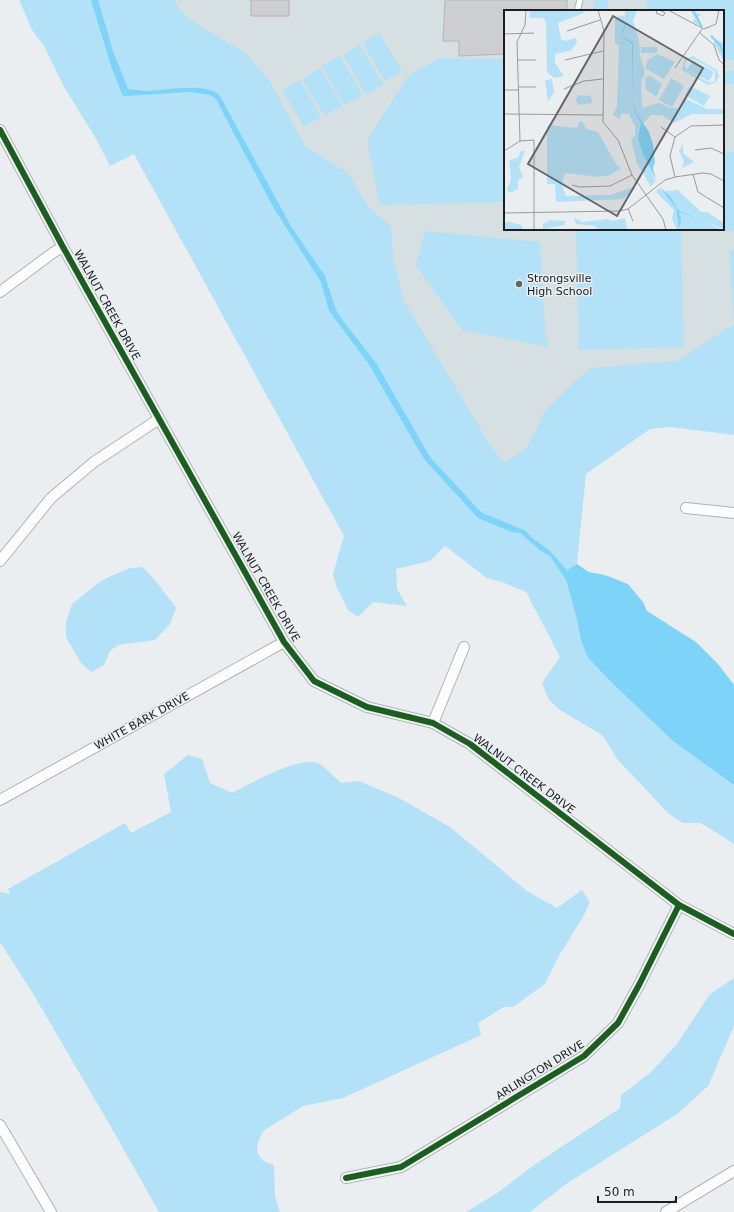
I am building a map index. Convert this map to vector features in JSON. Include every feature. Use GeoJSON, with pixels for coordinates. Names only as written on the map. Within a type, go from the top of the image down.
{"type":"FeatureCollection","features":[{"type":"Feature","properties":{"kind":"street","name":"WALNUT CREEK DRIVE"},"geometry":{"type":"LineString","coordinates":[[0,130],[63,247],[284,642],[314,681],[367,707],[433,723],[470,744],[679,905],[734,934]]}},
{"type":"Feature","properties":{"kind":"street"},"geometry":{"type":"LineString","coordinates":[[0,292],[63,247]]}},
{"type":"Feature","properties":{"kind":"street"},"geometry":{"type":"LineString","coordinates":[[0,561],[51,498],[94,462],[159,419]]}},
{"type":"Feature","properties":{"kind":"street"},"geometry":{"type":"LineString","coordinates":[[686,508],[734,513]]}},
{"type":"Feature","properties":{"kind":"street","name":"WHITE BARK DRIVE"},"geometry":{"type":"LineString","coordinates":[[0,800],[284,642]]}},
{"type":"Feature","properties":{"kind":"street"},"geometry":{"type":"LineString","coordinates":[[433,723],[464,647]]}},
{"type":"Feature","properties":{"kind":"street","name":"ARLINGTON DRIVE"},"geometry":{"type":"LineString","coordinates":[[346,1178],[401,1167],[584,1056],[618,1023],[640,985],[679,905]]}},
{"type":"Feature","properties":{"kind":"street"},"geometry":{"type":"LineString","coordinates":[[0,1125],[51,1212]]}},
{"type":"Feature","properties":{"kind":"street"},"geometry":{"type":"LineString","coordinates":[[666,1212],[734,1171]]}},
{"type":"Feature","properties":{"kind":"lane"},"geometry":{"type":"LineString","coordinates":[[577,10],[580,0]]}},
{"type":"Feature","properties":{"kind":"shaded area"},"geometry":{"type":"Polygon","coordinates":[[[19,0],[173,0],[187,18],[247,54],[270,82],[305,146],[349,174],[369,208],[391,226],[393,257],[404,301],[490,445],[504,463],[526,449],[544,412],[576,380],[591,368],[678,361],[734,324],[734,435],[670,427],[650,429],[586,474],[577,564],[562,573],[566,580],[581,641],[588,658],[673,741],[734,784],[734,844],[701,823],[683,823],[669,814],[618,760],[602,735],[560,710],[549,700],[542,683],[560,657],[526,592],[502,582],[487,578],[445,546],[430,561],[396,569],[397,589],[407,606],[373,602],[358,617],[348,610],[337,588],[333,574],[344,536],[134,154],[110,166],[95,137],[64,87],[44,46],[32,30],[19,0]]]}},
{"type":"Feature","properties":{"kind":"shaded area"},"geometry":{"type":"Polygon","coordinates":[[[91,0],[98,0],[113,51],[128,89],[144,91],[195,88],[214,91],[220,96],[292,228],[325,276],[338,314],[376,363],[430,457],[479,510],[526,531],[531,537],[550,551],[567,570],[577,564],[589,572],[605,575],[628,584],[643,602],[647,611],[696,642],[718,664],[734,685],[734,785],[673,741],[588,658],[581,641],[566,580],[550,556],[541,551],[520,533],[512,532],[478,518],[424,459],[368,363],[329,311],[321,282],[275,210],[216,99],[210,95],[190,92],[124,96],[122,94],[111,66],[91,0]]]}},
{"type":"Feature","properties":{"kind":"shaded area","name":"Strongsville High School"},"geometry":{"type":"Polygon","coordinates":[[[148,0],[734,0],[734,338],[432,518],[148,0]]]}},
{"type":"Feature","properties":{"kind":"shaded area"},"geometry":{"type":"Polygon","coordinates":[[[595,0],[609,0],[605,10],[592,10],[595,0]]]}},
{"type":"Feature","properties":{"kind":"shaded area"},"geometry":{"type":"Polygon","coordinates":[[[647,0],[734,0],[734,60],[724,60],[724,10],[647,10],[647,0]]]}},
{"type":"Feature","properties":{"kind":"shaded area"},"geometry":{"type":"Polygon","coordinates":[[[379,33],[402,71],[385,81],[363,43],[379,33]]]}},
{"type":"Feature","properties":{"kind":"shaded area"},"geometry":{"type":"Polygon","coordinates":[[[360,45],[383,84],[366,94],[343,55],[360,45]]]}},
{"type":"Feature","properties":{"kind":"shaded area"},"geometry":{"type":"Polygon","coordinates":[[[340,56],[362,95],[344,105],[322,66],[340,56]]]}},
{"type":"Feature","properties":{"kind":"shaded area"},"geometry":{"type":"Polygon","coordinates":[[[440,58],[504,59],[504,202],[380,205],[367,142],[408,76],[440,58]]]}},
{"type":"Feature","properties":{"kind":"shaded area"},"geometry":{"type":"Polygon","coordinates":[[[320,68],[342,105],[325,116],[302,79],[320,68]]]}},
{"type":"Feature","properties":{"kind":"shaded area"},"geometry":{"type":"Polygon","coordinates":[[[734,70],[734,84],[724,84],[724,71],[734,70]]]}},
{"type":"Feature","properties":{"kind":"shaded area"},"geometry":{"type":"Polygon","coordinates":[[[300,80],[321,117],[304,127],[283,90],[300,80]]]}},
{"type":"Feature","properties":{"kind":"shaded area"},"geometry":{"type":"Polygon","coordinates":[[[724,152],[734,152],[734,231],[722,231],[724,230],[724,152]]]}},
{"type":"Feature","properties":{"kind":"shaded area"},"geometry":{"type":"Polygon","coordinates":[[[576,230],[681,230],[684,347],[579,350],[576,230]]]}},
{"type":"Feature","properties":{"kind":"shaded area"},"geometry":{"type":"Polygon","coordinates":[[[425,231],[540,242],[545,330],[549,347],[462,330],[416,265],[425,231]]]}},
{"type":"Feature","properties":{"kind":"shaded area"},"geometry":{"type":"Polygon","coordinates":[[[734,249],[734,323],[729,251],[734,249]]]}},
{"type":"Feature","properties":{"kind":"shaded area"},"geometry":{"type":"Polygon","coordinates":[[[143,567],[176,608],[170,624],[155,640],[118,645],[110,651],[104,665],[91,672],[81,663],[66,637],[66,622],[72,604],[98,583],[109,577],[130,568],[143,567]]]}},
{"type":"Feature","properties":{"kind":"shaded area"},"geometry":{"type":"Polygon","coordinates":[[[188,755],[202,759],[210,783],[232,793],[286,767],[308,762],[320,764],[341,783],[359,781],[399,798],[450,827],[527,891],[557,908],[582,890],[590,902],[583,917],[560,954],[545,984],[513,1007],[504,1007],[478,1023],[481,1035],[343,1098],[303,1106],[263,1131],[257,1145],[258,1154],[263,1161],[274,1165],[275,1196],[280,1212],[159,1212],[32,992],[0,942],[0,892],[10,894],[8,889],[125,823],[131,833],[171,812],[164,774],[188,755]]]}},
{"type":"Feature","properties":{"kind":"shaded area"},"geometry":{"type":"Polygon","coordinates":[[[734,978],[734,1026],[708,1086],[677,1114],[566,1184],[530,1212],[466,1212],[497,1193],[534,1165],[620,1108],[621,1095],[650,1073],[677,1044],[710,994],[734,978]]]}},
{"type":"Feature","properties":{"kind":"building"},"geometry":{"type":"Polygon","coordinates":[[[251,0],[289,0],[289,16],[251,16],[251,0]]]}},
{"type":"Feature","properties":{"kind":"building"},"geometry":{"type":"Polygon","coordinates":[[[445,0],[567,0],[567,10],[504,10],[504,54],[459,56],[459,41],[443,41],[445,0]]]}},
{"type":"Feature","properties":{"kind":"cycle path"},"geometry":{"type":"LineString","coordinates":[[0,130],[63,247],[284,642],[314,681],[367,707],[433,723],[470,744],[679,905],[734,934]]}},
{"type":"Feature","properties":{"kind":"cycle path"},"geometry":{"type":"LineString","coordinates":[[346,1178],[401,1167],[584,1056],[618,1023],[639,985],[679,905]]}},
{"type":"Feature","properties":{"kind":"place","name":"Strongsville High School"},"geometry":{"type":"Point","coordinates":[519,284]}}]}
